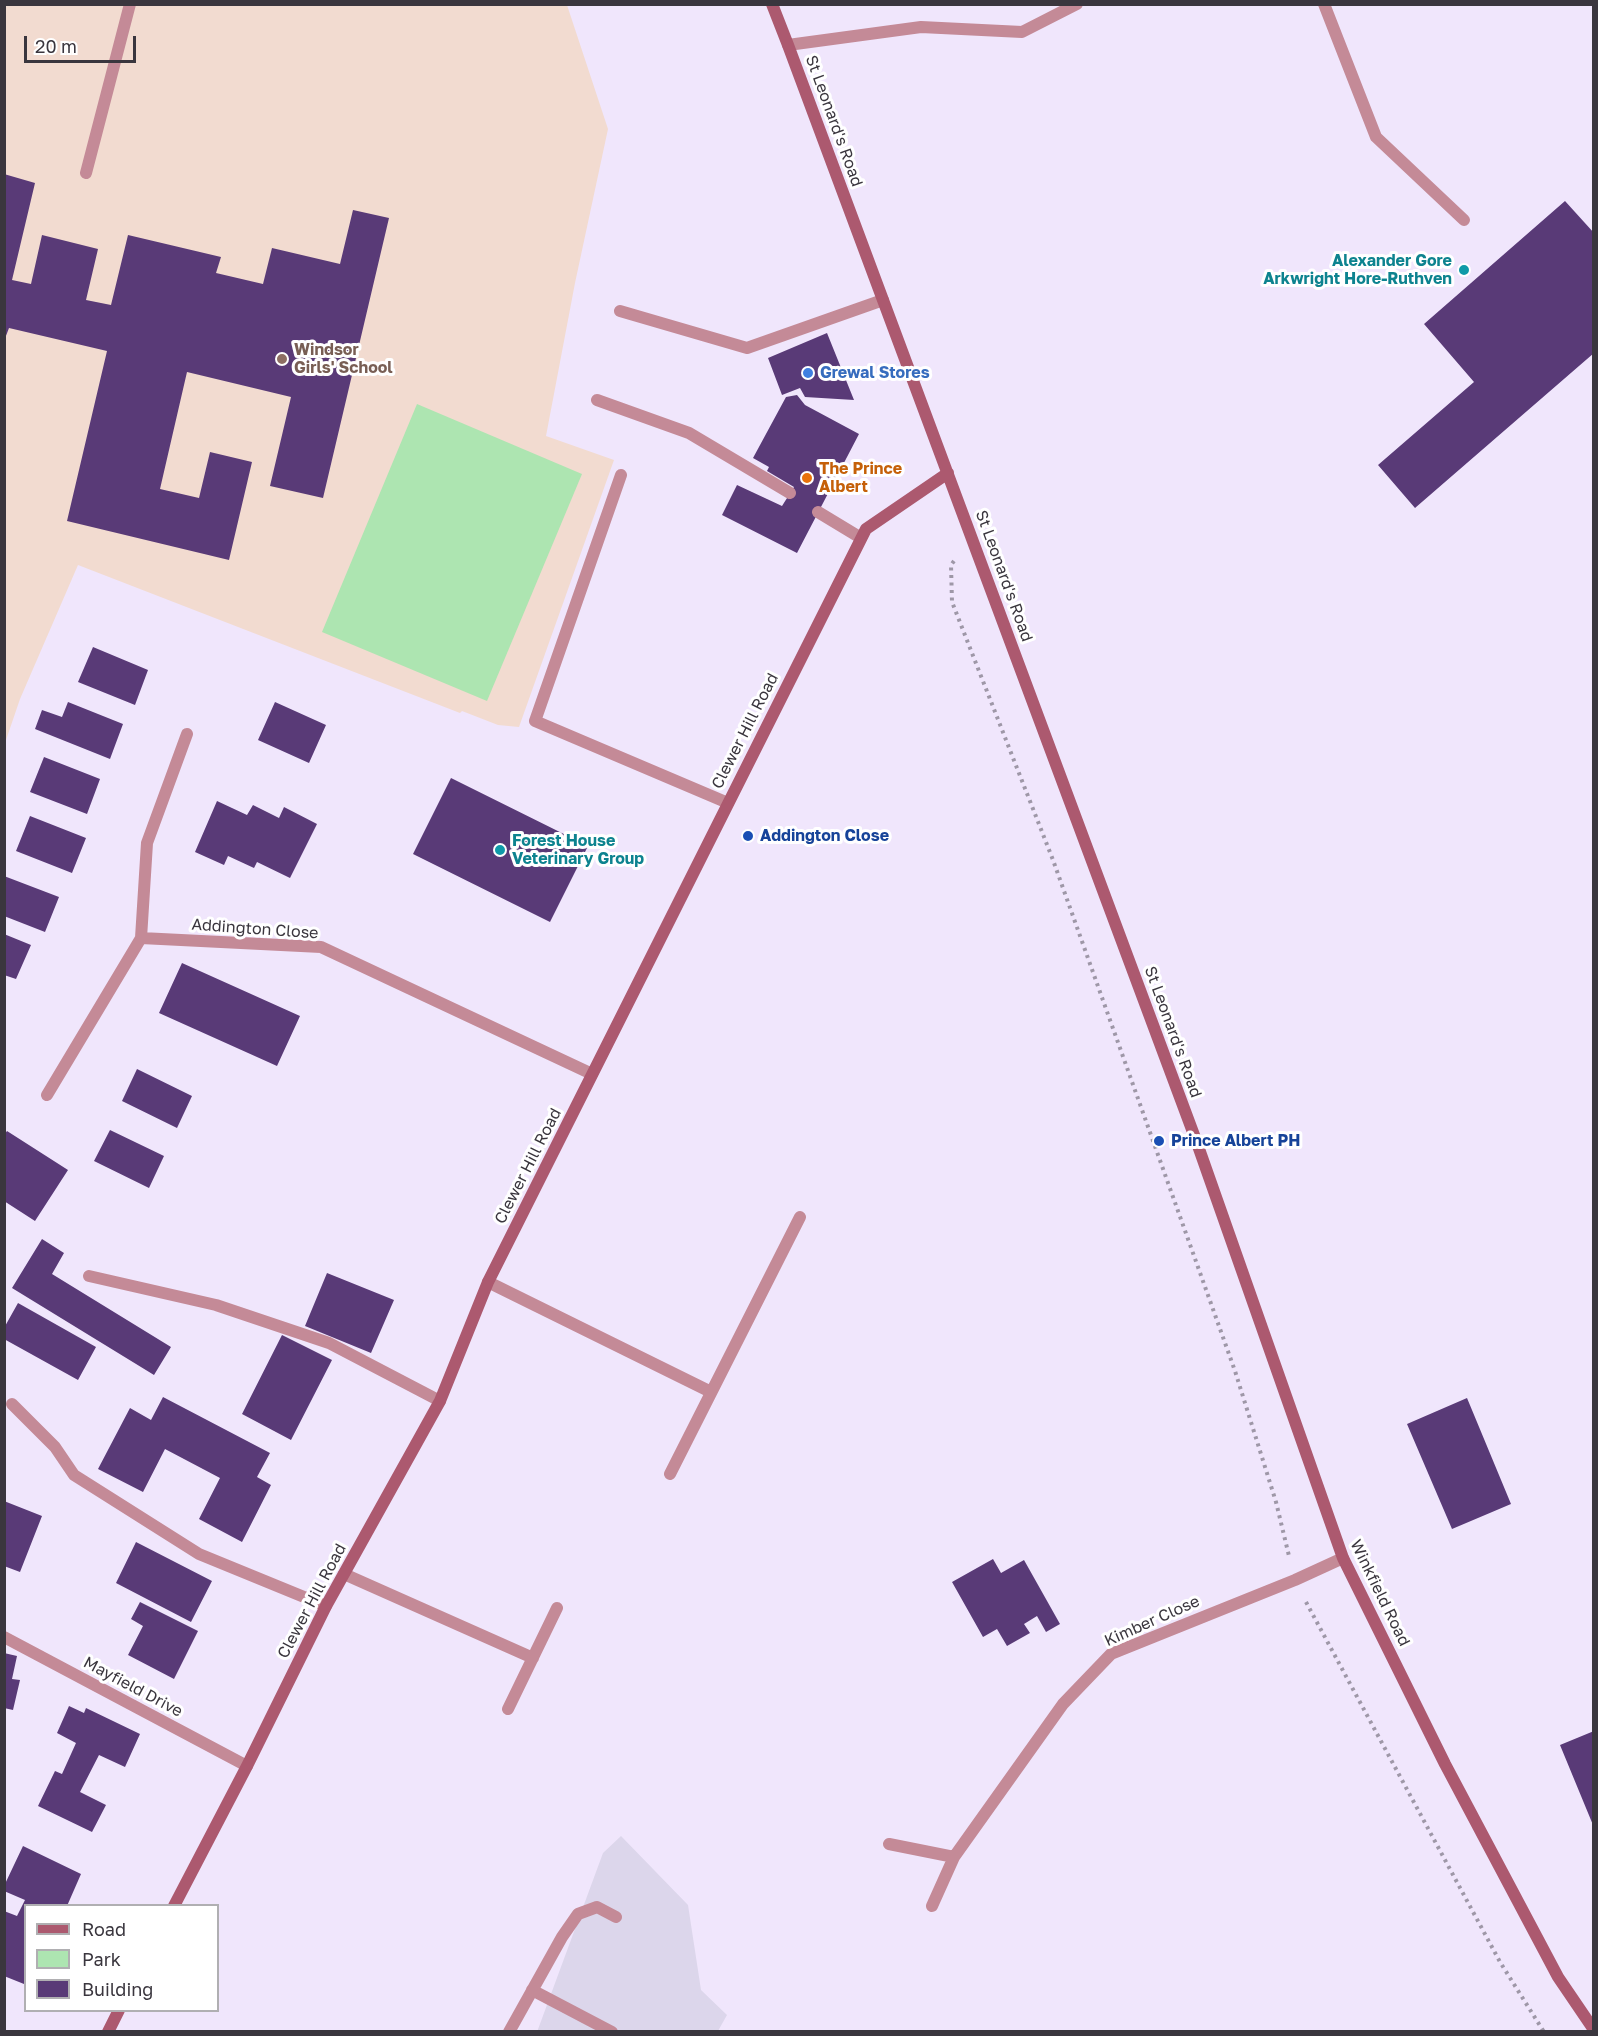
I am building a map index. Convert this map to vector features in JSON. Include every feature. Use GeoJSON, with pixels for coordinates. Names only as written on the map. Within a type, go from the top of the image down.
{"type":"FeatureCollection","features":[{"type":"Feature","properties":{"kind":"main road"},"geometry":{"type":"LineString","coordinates":[[765,4],[780,21]]}},
{"type":"Feature","properties":{"kind":"main road","name":"St Leonard's Road"},"geometry":{"type":"LineString","coordinates":[[772,4],[1197,1143]]}},
{"type":"Feature","properties":{"kind":"main road","name":"St Leonard's Road"},"geometry":{"type":"LineString","coordinates":[[779,4],[780,21]]}},
{"type":"Feature","properties":{"kind":"main road","name":"Clewer Hill Road"},"geometry":{"type":"LineString","coordinates":[[175,1904],[247,1766],[326,1606],[440,1401],[488,1282],[861,538],[866,529],[948,473]]}},
{"type":"Feature","properties":{"kind":"main road","name":"Winkfield Road"},"geometry":{"type":"LineString","coordinates":[[1197,1143],[1342,1558],[1445,1764],[1558,1977],[1593,2030]]}},
{"type":"Feature","properties":{"kind":"main road"},"geometry":{"type":"LineString","coordinates":[[108,2031],[118,2012]]}},
{"type":"Feature","properties":{"kind":"street"},"geometry":{"type":"LineString","coordinates":[[86,173],[130,4]]}},
{"type":"Feature","properties":{"kind":"street"},"geometry":{"type":"LineString","coordinates":[[788,45],[921,27],[1022,32],[1077,4]]}},
{"type":"Feature","properties":{"kind":"street"},"geometry":{"type":"LineString","coordinates":[[1324,4],[1376,137],[1464,220]]}},
{"type":"Feature","properties":{"kind":"street"},"geometry":{"type":"LineString","coordinates":[[620,311],[747,348],[883,300]]}},
{"type":"Feature","properties":{"kind":"street"},"geometry":{"type":"LineString","coordinates":[[597,400],[688,433],[790,493]]}},
{"type":"Feature","properties":{"kind":"street"},"geometry":{"type":"LineString","coordinates":[[621,476],[535,721],[728,803]]}},
{"type":"Feature","properties":{"kind":"street"},"geometry":{"type":"LineString","coordinates":[[818,512],[861,538]]}},
{"type":"Feature","properties":{"kind":"street"},"geometry":{"type":"LineString","coordinates":[[48,1095],[141,938],[147,843],[187,734]]}},
{"type":"Feature","properties":{"kind":"street","name":"Addington Close"},"geometry":{"type":"LineString","coordinates":[[141,938],[321,947],[592,1074]]}},
{"type":"Feature","properties":{"kind":"street"},"geometry":{"type":"LineString","coordinates":[[670,1474],[800,1217]]}},
{"type":"Feature","properties":{"kind":"street"},"geometry":{"type":"LineString","coordinates":[[89,1276],[216,1305],[329,1344],[440,1401]]}},
{"type":"Feature","properties":{"kind":"street"},"geometry":{"type":"LineString","coordinates":[[488,1282],[711,1392]]}},
{"type":"Feature","properties":{"kind":"street"},"geometry":{"type":"LineString","coordinates":[[12,1404],[55,1447],[74,1475],[199,1554],[326,1606]]}},
{"type":"Feature","properties":{"kind":"street","name":"Kimber Close"},"geometry":{"type":"LineString","coordinates":[[932,1906],[954,1857],[1063,1704],[1111,1654],[1295,1580],[1342,1558]]}},
{"type":"Feature","properties":{"kind":"street"},"geometry":{"type":"LineString","coordinates":[[344,1574],[533,1658]]}},
{"type":"Feature","properties":{"kind":"street"},"geometry":{"type":"LineString","coordinates":[[508,1709],[557,1608]]}},
{"type":"Feature","properties":{"kind":"street","name":"Mayfield Drive"},"geometry":{"type":"LineString","coordinates":[[4,1637],[247,1766]]}},
{"type":"Feature","properties":{"kind":"street"},"geometry":{"type":"LineString","coordinates":[[889,1844],[954,1857]]}},
{"type":"Feature","properties":{"kind":"street"},"geometry":{"type":"LineString","coordinates":[[509,2031],[562,1937],[578,1914],[597,1907],[616,1917]]}},
{"type":"Feature","properties":{"kind":"street"},"geometry":{"type":"LineString","coordinates":[[532,1990],[612,2031]]}},
{"type":"Feature","properties":{"kind":"path"},"geometry":{"type":"LineString","coordinates":[[972,539],[951,565],[952,602],[1053,861],[1235,1371],[1276,1502],[1295,1580],[1500,1962],[1544,2031]]}},
{"type":"Feature","properties":{"kind":"shaded area","name":"Windsor Girls' School"},"geometry":{"type":"Polygon","coordinates":[[[5,5],[567,5],[608,129],[575,283],[546,436],[614,460],[519,727],[498,725],[462,711],[460,713],[78,565],[20,699],[5,743],[5,5]]]}},
{"type":"Feature","properties":{"kind":"shaded area"},"geometry":{"type":"Polygon","coordinates":[[[621,1836],[688,1905],[701,1990],[727,2015],[718,2031],[537,2032],[603,1853],[621,1836]]]}},
{"type":"Feature","properties":{"kind":"green space"},"geometry":{"type":"Polygon","coordinates":[[[417,404],[582,474],[487,701],[322,632],[417,404]]]}},
{"type":"Feature","properties":{"kind":"building","name":"Windsor Girls' School"},"geometry":{"type":"Polygon","coordinates":[[[4,174],[35,183],[12,280],[31,284],[42,235],[98,249],[86,300],[111,305],[128,235],[221,257],[216,273],[263,284],[272,248],[340,264],[353,210],[389,218],[323,498],[270,486],[291,397],[187,372],[160,489],[199,498],[210,452],[252,462],[229,560],[67,521],[107,351],[9,328],[4,341],[4,174]]]}},
{"type":"Feature","properties":{"kind":"building"},"geometry":{"type":"Polygon","coordinates":[[[1565,201],[1594,233],[1594,353],[1415,508],[1378,465],[1474,382],[1424,324],[1565,201]]]}},
{"type":"Feature","properties":{"kind":"building","name":"Grewal Stores"},"geometry":{"type":"Polygon","coordinates":[[[827,333],[854,400],[805,397],[800,388],[782,395],[768,358],[827,333]]]}},
{"type":"Feature","properties":{"kind":"building","name":"The Prince Albert"},"geometry":{"type":"Polygon","coordinates":[[[797,395],[805,405],[859,434],[797,553],[722,515],[737,485],[782,506],[794,487],[767,471],[769,467],[753,458],[786,397],[797,395]]]}},
{"type":"Feature","properties":{"kind":"building"},"geometry":{"type":"Polygon","coordinates":[[[93,647],[148,670],[135,705],[78,682],[93,647]]]}},
{"type":"Feature","properties":{"kind":"building"},"geometry":{"type":"Polygon","coordinates":[[[68,702],[123,724],[110,759],[35,729],[42,710],[62,717],[68,702]]]}},
{"type":"Feature","properties":{"kind":"building"},"geometry":{"type":"Polygon","coordinates":[[[275,702],[326,725],[309,763],[258,740],[275,702]]]}},
{"type":"Feature","properties":{"kind":"building"},"geometry":{"type":"Polygon","coordinates":[[[44,757],[100,779],[87,814],[30,792],[44,757]]]}},
{"type":"Feature","properties":{"kind":"building","name":"Forest House Veterinary Group"},"geometry":{"type":"Polygon","coordinates":[[[451,778],[588,846],[550,922],[413,854],[451,778]]]}},
{"type":"Feature","properties":{"kind":"building"},"geometry":{"type":"Polygon","coordinates":[[[217,801],[247,815],[253,805],[279,818],[284,807],[317,824],[290,878],[257,862],[254,868],[228,856],[224,865],[195,852],[217,801]]]}},
{"type":"Feature","properties":{"kind":"building"},"geometry":{"type":"Polygon","coordinates":[[[30,816],[86,838],[72,873],[16,851],[30,816]]]}},
{"type":"Feature","properties":{"kind":"building"},"geometry":{"type":"Polygon","coordinates":[[[4,876],[59,897],[45,932],[4,916],[4,876]]]}},
{"type":"Feature","properties":{"kind":"building"},"geometry":{"type":"Polygon","coordinates":[[[4,934],[31,945],[16,979],[4,975],[4,934]]]}},
{"type":"Feature","properties":{"kind":"building"},"geometry":{"type":"Polygon","coordinates":[[[182,963],[300,1016],[277,1066],[159,1013],[182,963]]]}},
{"type":"Feature","properties":{"kind":"building"},"geometry":{"type":"Polygon","coordinates":[[[137,1069],[192,1096],[177,1128],[122,1101],[137,1069]]]}},
{"type":"Feature","properties":{"kind":"building"},"geometry":{"type":"Polygon","coordinates":[[[110,1130],[164,1156],[149,1188],[94,1161],[110,1130]]]}},
{"type":"Feature","properties":{"kind":"building"},"geometry":{"type":"Polygon","coordinates":[[[7,1131],[68,1170],[35,1221],[4,1201],[4,1135],[7,1131]]]}},
{"type":"Feature","properties":{"kind":"building"},"geometry":{"type":"Polygon","coordinates":[[[42,1239],[64,1253],[52,1274],[171,1347],[154,1375],[12,1288],[42,1239]]]}},
{"type":"Feature","properties":{"kind":"building"},"geometry":{"type":"Polygon","coordinates":[[[327,1273],[394,1300],[371,1353],[305,1326],[327,1273]]]}},
{"type":"Feature","properties":{"kind":"building"},"geometry":{"type":"Polygon","coordinates":[[[18,1303],[96,1347],[78,1380],[4,1339],[4,1328],[18,1303]]]}},
{"type":"Feature","properties":{"kind":"building"},"geometry":{"type":"Polygon","coordinates":[[[282,1335],[332,1360],[291,1440],[242,1414],[282,1335]]]}},
{"type":"Feature","properties":{"kind":"building"},"geometry":{"type":"Polygon","coordinates":[[[163,1397],[270,1453],[257,1477],[271,1485],[242,1542],[199,1519],[220,1478],[165,1449],[143,1492],[98,1469],[130,1408],[151,1420],[163,1397]]]}},
{"type":"Feature","properties":{"kind":"building"},"geometry":{"type":"Polygon","coordinates":[[[1467,1398],[1511,1504],[1452,1529],[1407,1424],[1467,1398]]]}},
{"type":"Feature","properties":{"kind":"building"},"geometry":{"type":"Polygon","coordinates":[[[4,1501],[42,1516],[20,1572],[4,1566],[4,1501]]]}},
{"type":"Feature","properties":{"kind":"building"},"geometry":{"type":"Polygon","coordinates":[[[136,1542],[212,1581],[191,1622],[116,1583],[136,1542]]]}},
{"type":"Feature","properties":{"kind":"building"},"geometry":{"type":"Polygon","coordinates":[[[993,1559],[1001,1573],[1024,1560],[1060,1624],[1046,1632],[1037,1616],[1024,1624],[1030,1633],[1007,1646],[997,1629],[983,1637],[952,1582],[993,1559]]]}},
{"type":"Feature","properties":{"kind":"building"},"geometry":{"type":"Polygon","coordinates":[[[140,1602],[198,1631],[174,1679],[128,1655],[143,1626],[131,1619],[140,1602]]]}},
{"type":"Feature","properties":{"kind":"building"},"geometry":{"type":"Polygon","coordinates":[[[4,1653],[17,1656],[12,1679],[20,1680],[13,1710],[4,1708],[4,1653]]]}},
{"type":"Feature","properties":{"kind":"building"},"geometry":{"type":"Polygon","coordinates":[[[69,1706],[84,1713],[86,1708],[140,1734],[125,1767],[99,1755],[80,1792],[106,1805],[92,1832],[38,1806],[55,1771],[62,1774],[76,1743],[57,1733],[69,1706]]]}},
{"type":"Feature","properties":{"kind":"building"},"geometry":{"type":"Polygon","coordinates":[[[1594,1731],[1594,1825],[1593,1825],[1560,1745],[1594,1731]]]}},
{"type":"Feature","properties":{"kind":"building"},"geometry":{"type":"Polygon","coordinates":[[[23,1846],[81,1874],[68,1904],[24,1904],[24,1984],[4,1976],[4,1911],[17,1916],[25,1900],[4,1891],[4,1886],[23,1846]]]}},
{"type":"Feature","properties":{"kind":"place","name":"Alexander Gore Arkwright Hore-Ruthven"},"geometry":{"type":"Point","coordinates":[1464,270]}},
{"type":"Feature","properties":{"kind":"place","name":"Windsor Girls' School"},"geometry":{"type":"Point","coordinates":[282,359]}},
{"type":"Feature","properties":{"kind":"place","name":"Grewal Stores"},"geometry":{"type":"Point","coordinates":[808,373]}},
{"type":"Feature","properties":{"kind":"place","name":"The Prince Albert"},"geometry":{"type":"Point","coordinates":[807,478]}},
{"type":"Feature","properties":{"kind":"place","name":"Addington Close"},"geometry":{"type":"Point","coordinates":[748,836]}},
{"type":"Feature","properties":{"kind":"place","name":"Forest House Veterinary Group"},"geometry":{"type":"Point","coordinates":[500,850]}},
{"type":"Feature","properties":{"kind":"place","name":"Prince Albert PH"},"geometry":{"type":"Point","coordinates":[1159,1141]}}]}
